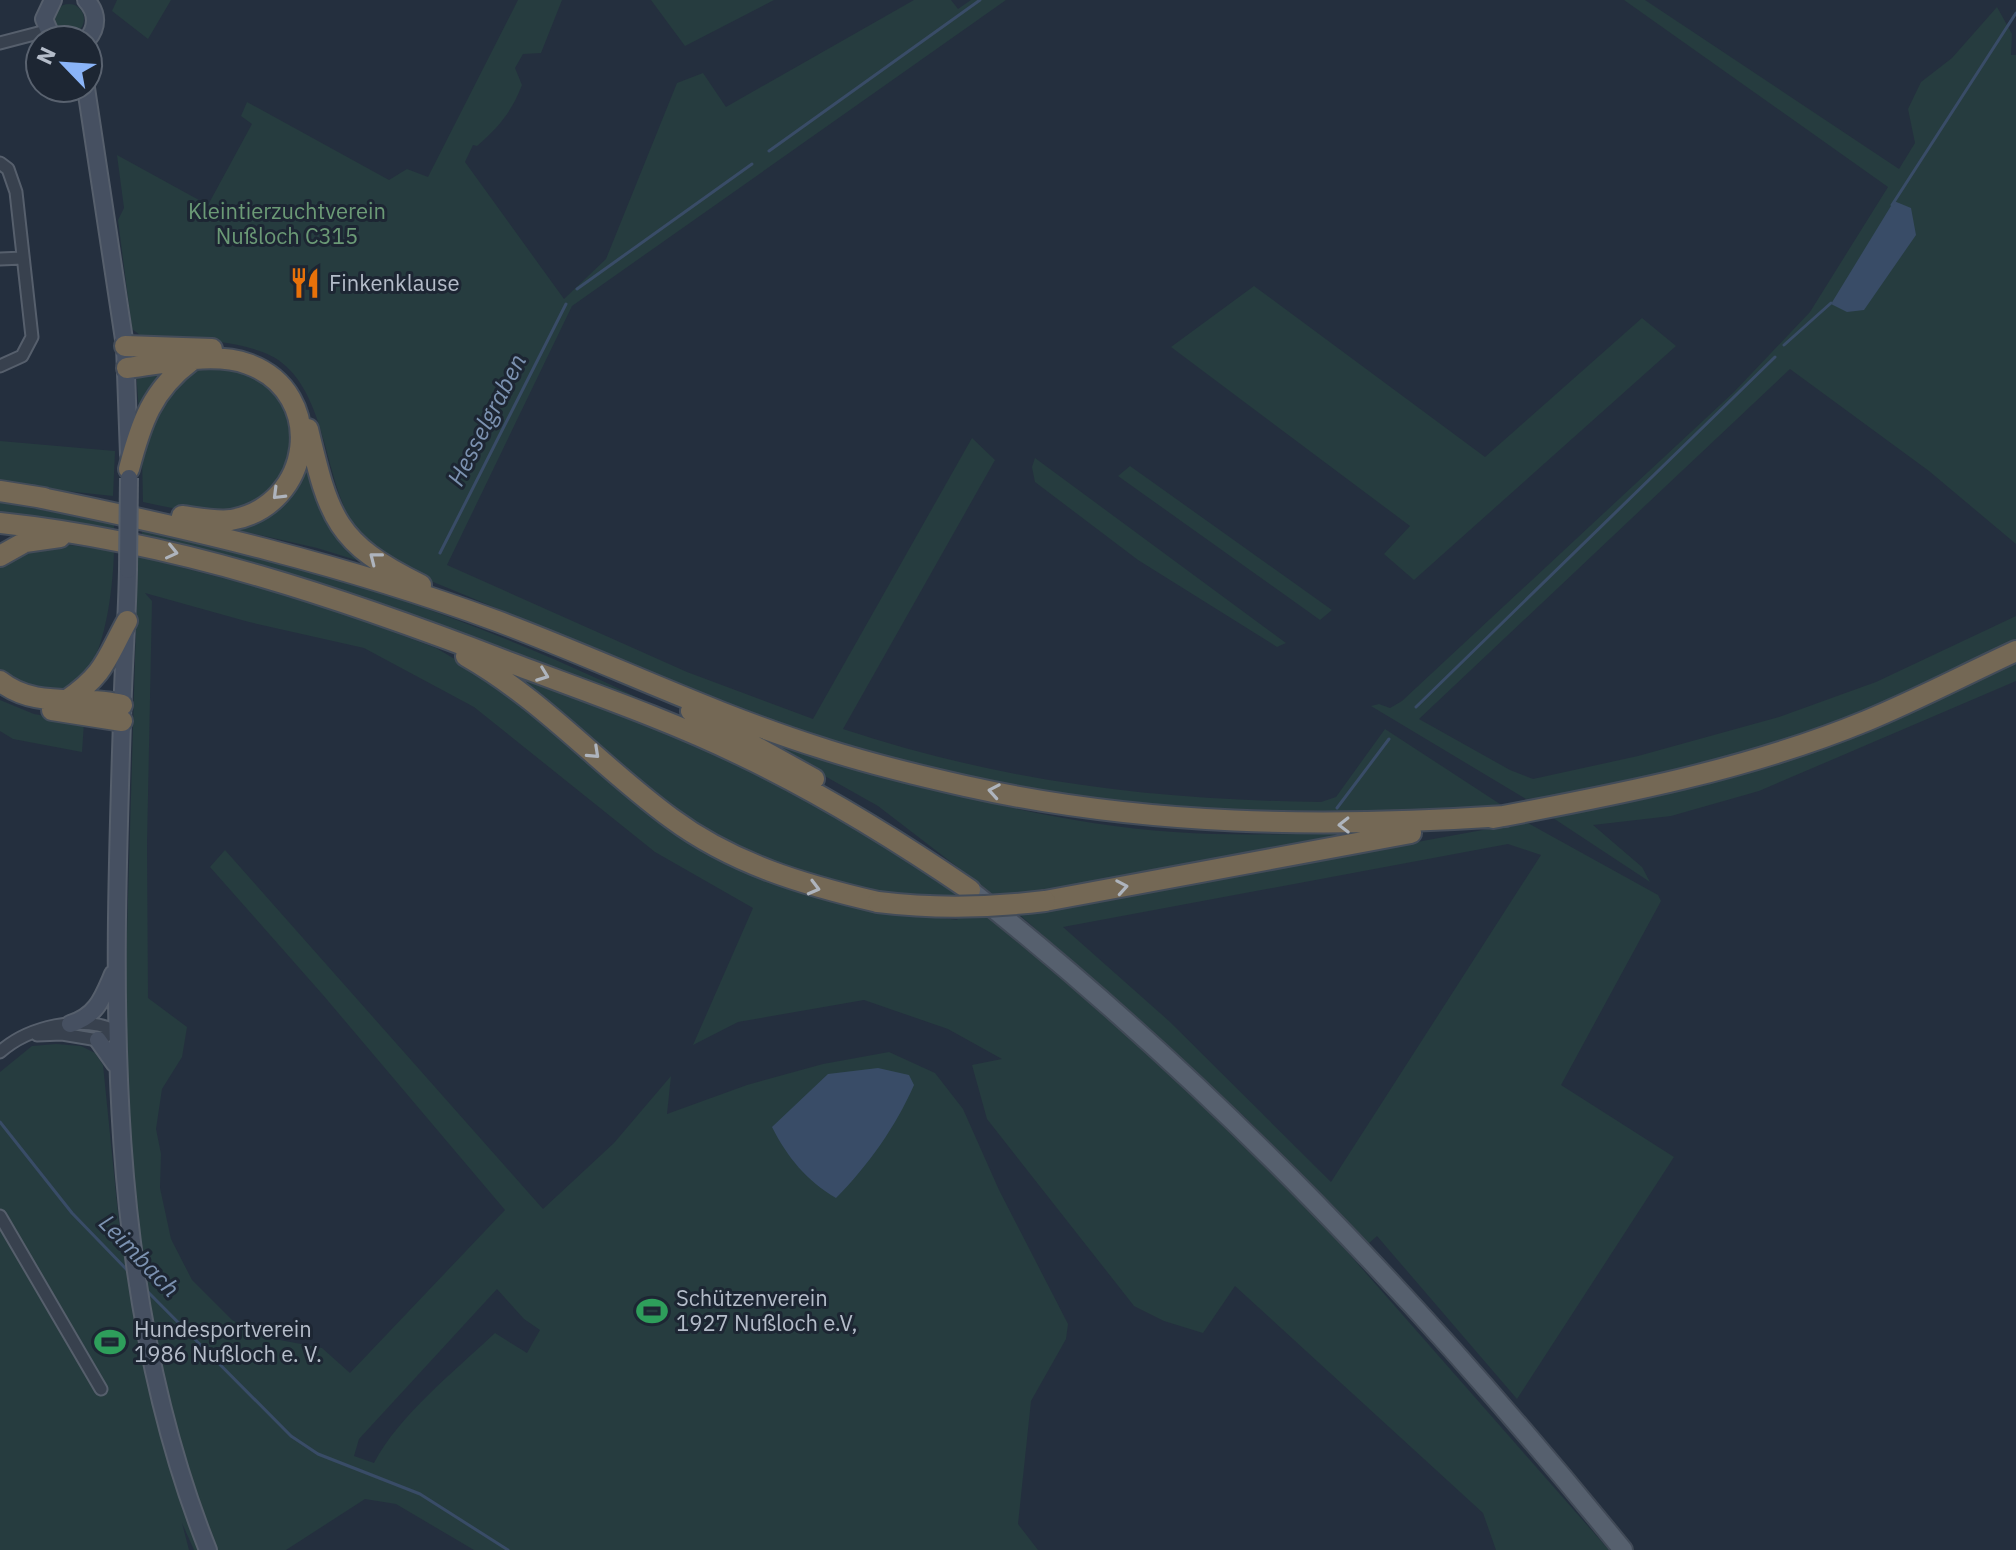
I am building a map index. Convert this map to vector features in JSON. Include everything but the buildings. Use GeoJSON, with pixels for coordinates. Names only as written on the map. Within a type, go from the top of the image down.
{"type":"FeatureCollection","features":[{"type":"Feature","properties":{"kind":"highway"},"geometry":{"type":"LineString","coordinates":[[125,346],[226,351],[252,358],[278,375],[294,392],[305,414],[322,492],[344,531],[389,569],[493,620]]}},
{"type":"Feature","properties":{"kind":"highway"},"geometry":{"type":"LineString","coordinates":[[0,491],[229,520],[251,514],[273,501],[286,488],[299,464],[301,431],[293,403],[275,381],[248,364],[224,360],[127,368]]}},
{"type":"Feature","properties":{"kind":"highway"},"geometry":{"type":"LineString","coordinates":[[129,474],[140,424],[153,398],[168,378],[191,361]]}},
{"type":"Feature","properties":{"kind":"highway"},"geometry":{"type":"LineString","coordinates":[[32,496],[174,524],[295,555],[493,620],[818,747],[983,789],[1071,805],[1259,824],[1388,824],[1505,816]]}},
{"type":"Feature","properties":{"kind":"highway"},"geometry":{"type":"LineString","coordinates":[[0,523],[96,534],[243,569],[392,617],[741,755],[912,850],[970,890]]}},
{"type":"Feature","properties":{"kind":"highway"},"geometry":{"type":"LineString","coordinates":[[0,556],[25,542],[96,534]]}},
{"type":"Feature","properties":{"kind":"highway"},"geometry":{"type":"LineString","coordinates":[[392,617],[411,631],[449,646],[494,672],[525,694],[672,819],[708,842],[792,882],[878,902],[923,908],[984,908],[1045,901],[1645,788],[1796,746],[1867,721],[2016,651]]}},
{"type":"Feature","properties":{"kind":"highway"},"geometry":{"type":"LineString","coordinates":[[67,700],[93,682],[106,665],[127,621]]}},
{"type":"Feature","properties":{"kind":"highway"},"geometry":{"type":"LineString","coordinates":[[549,641],[781,759],[850,801],[970,890]]}},
{"type":"Feature","properties":{"kind":"highway"},"geometry":{"type":"LineString","coordinates":[[0,681],[25,696],[67,700],[97,698],[122,713]]}},
{"type":"Feature","properties":{"kind":"highway"},"geometry":{"type":"LineString","coordinates":[[0,690],[24,704],[122,713]]}},
{"type":"Feature","properties":{"kind":"main road"},"geometry":{"type":"LineString","coordinates":[[970,890],[1090,987],[1267,1153],[1398,1288],[1623,1550]]}},
{"type":"Feature","properties":{"kind":"street"},"geometry":{"type":"LineString","coordinates":[[46,24],[44,14],[53,0]]}},
{"type":"Feature","properties":{"kind":"street"},"geometry":{"type":"LineString","coordinates":[[86,0],[96,17],[95,24]]}},
{"type":"Feature","properties":{"kind":"street"},"geometry":{"type":"LineString","coordinates":[[0,43],[24,39]]}},
{"type":"Feature","properties":{"kind":"street"},"geometry":{"type":"LineString","coordinates":[[89,104],[127,368],[128,570],[116,968],[117,1068],[139,1297],[167,1425],[208,1550]]}},
{"type":"Feature","properties":{"kind":"street"},"geometry":{"type":"LineString","coordinates":[[0,163],[13,179],[32,337],[22,356],[0,366]]}},
{"type":"Feature","properties":{"kind":"street"},"geometry":{"type":"LineString","coordinates":[[0,259],[23,258]]}},
{"type":"Feature","properties":{"kind":"street"},"geometry":{"type":"LineString","coordinates":[[0,1052],[11,1042],[84,1019],[97,1008],[116,968]]}},
{"type":"Feature","properties":{"kind":"street"},"geometry":{"type":"LineString","coordinates":[[70,1024],[102,1024],[116,1031]]}},
{"type":"Feature","properties":{"kind":"street"},"geometry":{"type":"LineString","coordinates":[[29,1036],[62,1034],[98,1040],[116,1031]]}},
{"type":"Feature","properties":{"kind":"street"},"geometry":{"type":"LineString","coordinates":[[98,1040],[117,1068]]}},
{"type":"Feature","properties":{"kind":"street"},"geometry":{"type":"LineString","coordinates":[[0,1216],[101,1389]]}},
{"type":"Feature","properties":{"kind":"green space"},"geometry":{"type":"Polygon","coordinates":[[[117,0],[171,0],[148,39],[112,11],[117,0]]]}},
{"type":"Feature","properties":{"kind":"green space","name":"Kleintierzuchtverein Nußloch C315"},"geometry":{"type":"Polygon","coordinates":[[[518,0],[562,0],[541,53],[523,54],[515,68],[522,85],[509,111],[485,139],[477,146],[473,145],[465,162],[564,299],[606,259],[677,83],[703,73],[726,107],[914,0],[951,0],[958,9],[971,0],[1006,0],[572,306],[447,565],[687,672],[813,719],[972,438],[995,460],[843,729],[962,762],[1079,785],[1198,797],[1321,802],[1336,797],[1385,729],[1500,804],[1426,814],[1279,816],[1094,800],[948,776],[848,748],[723,703],[416,575],[366,542],[348,518],[308,396],[283,363],[251,348],[205,341],[144,338],[132,329],[118,220],[124,208],[117,155],[208,205],[252,124],[241,116],[247,102],[389,180],[407,169],[428,177],[518,0]]]}},
{"type":"Feature","properties":{"kind":"green space"},"geometry":{"type":"Polygon","coordinates":[[[651,0],[774,0],[685,46],[651,0]]]}},
{"type":"Feature","properties":{"kind":"green space"},"geometry":{"type":"Polygon","coordinates":[[[1624,0],[1645,0],[1899,169],[1915,143],[1908,109],[1921,82],[1952,58],[1997,7],[2012,34],[2011,55],[2016,55],[2016,544],[1929,471],[1790,369],[1419,719],[1510,770],[1533,779],[1638,756],[1779,717],[1876,682],[2016,616],[2016,641],[1973,664],[1800,737],[1700,769],[1573,795],[1526,799],[1371,706],[1379,704],[1390,708],[1402,701],[1734,392],[1810,312],[1888,187],[1624,0]]]}},
{"type":"Feature","properties":{"kind":"green space"},"geometry":{"type":"Polygon","coordinates":[[[63,5],[75,5],[83,13],[83,24],[55,24],[55,13],[63,5]]]}},
{"type":"Feature","properties":{"kind":"green space"},"geometry":{"type":"Polygon","coordinates":[[[1254,286],[1485,457],[1642,318],[1676,346],[1414,580],[1384,554],[1410,526],[1171,347],[1254,286]]]}},
{"type":"Feature","properties":{"kind":"green space"},"geometry":{"type":"Polygon","coordinates":[[[172,367],[139,412],[136,371],[172,367]]]}},
{"type":"Feature","properties":{"kind":"green space"},"geometry":{"type":"Polygon","coordinates":[[[234,367],[268,384],[284,405],[291,425],[292,445],[288,464],[279,482],[266,497],[249,508],[228,513],[196,512],[143,502],[142,457],[152,412],[195,368],[234,367]]]}},
{"type":"Feature","properties":{"kind":"green space"},"geometry":{"type":"Polygon","coordinates":[[[0,441],[115,451],[113,496],[0,484],[0,441]]]}},
{"type":"Feature","properties":{"kind":"green space"},"geometry":{"type":"Polygon","coordinates":[[[305,454],[326,519],[369,564],[317,548],[228,528],[253,519],[305,454]]]}},
{"type":"Feature","properties":{"kind":"green space"},"geometry":{"type":"Polygon","coordinates":[[[1035,458],[1286,643],[1277,647],[1138,560],[1035,482],[1032,467],[1035,458]]]}},
{"type":"Feature","properties":{"kind":"green space"},"geometry":{"type":"Polygon","coordinates":[[[1130,466],[1332,610],[1320,620],[1118,476],[1130,466]]]}},
{"type":"Feature","properties":{"kind":"green space"},"geometry":{"type":"Polygon","coordinates":[[[0,502],[114,524],[114,535],[0,520],[0,502]]]}},
{"type":"Feature","properties":{"kind":"green space"},"geometry":{"type":"Polygon","coordinates":[[[142,528],[286,563],[427,609],[565,664],[699,728],[142,541],[142,528]]]}},
{"type":"Feature","properties":{"kind":"green space"},"geometry":{"type":"Polygon","coordinates":[[[62,544],[114,551],[111,590],[102,640],[93,662],[81,681],[66,692],[47,695],[0,677],[0,558],[62,544]]]}},
{"type":"Feature","properties":{"kind":"green space"},"geometry":{"type":"Polygon","coordinates":[[[138,556],[314,602],[436,648],[494,682],[729,862],[780,886],[873,909],[958,920],[927,895],[849,888],[769,866],[681,818],[535,691],[486,659],[683,737],[747,766],[844,821],[994,919],[1148,1050],[1300,1198],[1609,1550],[1496,1550],[1483,1513],[1235,1286],[1203,1333],[1164,1321],[1134,1306],[987,1119],[972,1065],[1002,1059],[948,1029],[864,1000],[738,1022],[693,1045],[753,908],[655,852],[474,707],[364,648],[249,622],[145,593],[152,601],[147,844],[148,998],[187,1027],[182,1057],[162,1089],[156,1129],[161,1154],[160,1188],[171,1239],[192,1280],[232,1320],[264,1337],[322,1348],[350,1373],[505,1210],[210,867],[225,850],[543,1209],[614,1143],[671,1076],[667,1114],[747,1085],[823,1064],[889,1052],[935,1073],[963,1109],[999,1190],[1068,1324],[1066,1339],[1031,1401],[1018,1524],[1038,1550],[474,1550],[396,1504],[365,1499],[286,1550],[216,1550],[188,1478],[149,1318],[132,1302],[151,1400],[200,1550],[194,1550],[182,1523],[189,1550],[0,1550],[0,1072],[32,1046],[81,1046],[95,1053],[103,1065],[120,1233],[118,1244],[124,1255],[143,1273],[130,1136],[125,1002],[138,556]],[[497,1289],[359,1439],[354,1456],[374,1463],[413,1411],[495,1333],[527,1353],[540,1330],[524,1319],[497,1289]]]}},
{"type":"Feature","properties":{"kind":"green space"},"geometry":{"type":"Polygon","coordinates":[[[2016,662],[2016,681],[1759,791],[1671,816],[1593,825],[1642,867],[1650,882],[1550,816],[1684,789],[1802,755],[1875,727],[2016,662]]]}},
{"type":"Feature","properties":{"kind":"green space"},"geometry":{"type":"Polygon","coordinates":[[[0,700],[34,714],[84,723],[82,752],[13,739],[0,731],[0,700]]]}},
{"type":"Feature","properties":{"kind":"green space"},"geometry":{"type":"Polygon","coordinates":[[[759,739],[964,797],[1121,827],[1227,834],[1388,832],[999,899],[878,806],[759,739]]]}},
{"type":"Feature","properties":{"kind":"green space"},"geometry":{"type":"Polygon","coordinates":[[[1526,822],[1658,895],[1661,901],[1561,1085],[1674,1157],[1517,1399],[1377,1236],[1368,1244],[1245,1117],[1020,915],[1526,822]],[[1508,844],[1063,927],[1169,1021],[1331,1182],[1541,855],[1508,844]]]}},
{"type":"Feature","properties":{"kind":"water"},"geometry":{"type":"Polygon","coordinates":[[[1894,201],[1911,208],[1916,235],[1864,310],[1847,312],[1831,304],[1894,201]]]}},
{"type":"Feature","properties":{"kind":"water"},"geometry":{"type":"Polygon","coordinates":[[[878,1068],[909,1075],[914,1085],[880,1145],[836,1198],[799,1167],[772,1127],[828,1074],[878,1068]]]}},
{"type":"Feature","properties":{"kind":"waterway","name":"Hesselgraben"},"geometry":{"type":"LineString","coordinates":[[769,151],[980,0]]}},
{"type":"Feature","properties":{"kind":"waterway"},"geometry":{"type":"LineString","coordinates":[[1892,205],[2016,13]]}},
{"type":"Feature","properties":{"kind":"waterway","name":"Hesselgraben"},"geometry":{"type":"LineString","coordinates":[[577,289],[752,164]]}},
{"type":"Feature","properties":{"kind":"waterway"},"geometry":{"type":"LineString","coordinates":[[1784,345],[1831,303]]}},
{"type":"Feature","properties":{"kind":"waterway","name":"Hesselgraben"},"geometry":{"type":"LineString","coordinates":[[440,553],[566,304]]}},
{"type":"Feature","properties":{"kind":"waterway"},"geometry":{"type":"LineString","coordinates":[[1416,707],[1775,357]]}},
{"type":"Feature","properties":{"kind":"waterway"},"geometry":{"type":"LineString","coordinates":[[1337,808],[1389,739]]}},
{"type":"Feature","properties":{"kind":"waterway","name":"Leimbach"},"geometry":{"type":"LineString","coordinates":[[0,1122],[72,1213],[130,1273]]}},
{"type":"Feature","properties":{"kind":"waterway","name":"Leimbach"},"geometry":{"type":"LineString","coordinates":[[146,1290],[291,1436],[318,1454],[420,1494],[508,1550]]}},
{"type":"Feature","properties":{"kind":"place","name":"Finkenklause"},"geometry":{"type":"Point","coordinates":[305,283]}},
{"type":"Feature","properties":{"kind":"place","name":"Schützenverein 1927 Nußloch e.V,"},"geometry":{"type":"Point","coordinates":[652,1311]}},
{"type":"Feature","properties":{"kind":"place","name":"Hundesportverein 1986 Nußloch e. V."},"geometry":{"type":"Point","coordinates":[110,1342]}}]}
